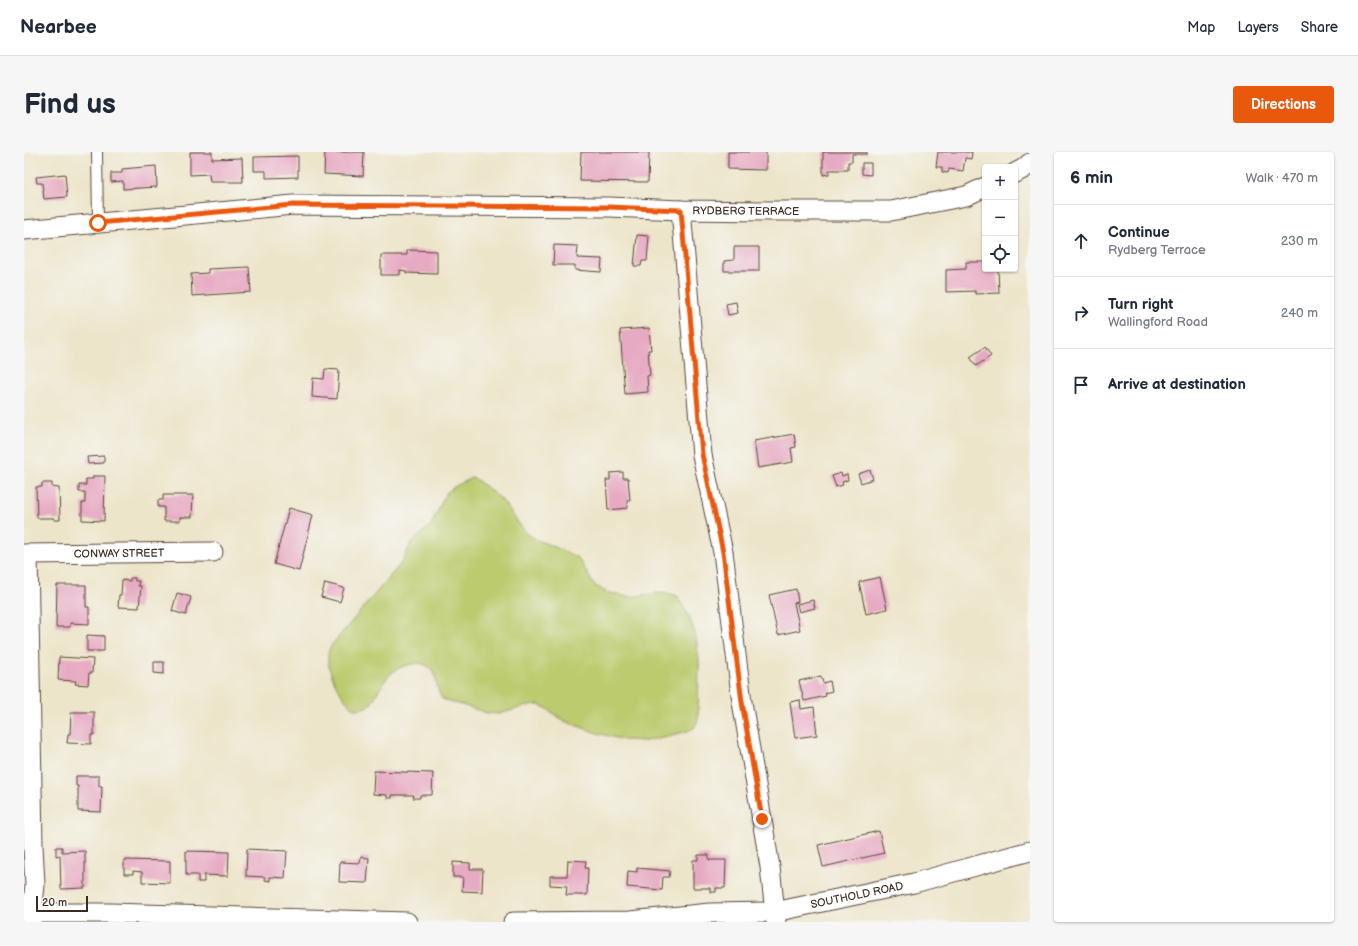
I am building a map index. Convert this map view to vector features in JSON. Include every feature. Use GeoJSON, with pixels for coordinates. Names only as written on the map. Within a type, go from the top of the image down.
{"type":"FeatureCollection","features":[{"type":"Feature","properties":{"kind":"street"},"geometry":{"type":"LineString","coordinates":[[1018,172],[1030,163]]}},
{"type":"Feature","properties":{"kind":"street","name":"RYDBERG TERRACE"},"geometry":{"type":"LineString","coordinates":[[24,230],[293,205],[609,207],[769,212],[891,211],[966,196],[982,188]]}},
{"type":"Feature","properties":{"kind":"street"},"geometry":{"type":"LineString","coordinates":[[681,210],[702,454],[723,552],[742,702],[770,867],[775,917]]}},
{"type":"Feature","properties":{"kind":"street","name":"CONWAY STREET"},"geometry":{"type":"LineString","coordinates":[[26,554],[213,552]]}},
{"type":"Feature","properties":{"kind":"street"},"geometry":{"type":"LineString","coordinates":[[26,554],[35,885],[29,916],[133,914],[407,922]]}},
{"type":"Feature","properties":{"kind":"street","name":"SOUTHOLD ROAD"},"geometry":{"type":"LineString","coordinates":[[513,922],[630,920],[710,914],[775,917],[914,883],[1030,851]]}},
{"type":"Feature","properties":{"kind":"lane"},"geometry":{"type":"LineString","coordinates":[[97,152],[98,223]]}},
{"type":"Feature","properties":{"kind":"green space"},"geometry":{"type":"Polygon","coordinates":[[[473,477],[501,499],[526,533],[537,540],[578,558],[594,585],[606,592],[629,597],[665,592],[677,596],[689,616],[696,636],[699,660],[698,720],[694,728],[685,732],[645,741],[624,740],[597,733],[564,721],[546,708],[539,705],[527,706],[499,714],[487,713],[442,699],[434,673],[421,663],[406,665],[395,670],[384,682],[371,704],[363,708],[354,709],[349,704],[335,684],[329,668],[329,649],[402,562],[411,543],[431,525],[446,493],[473,477]]]}},
{"type":"Feature","properties":{"kind":"building"},"geometry":{"type":"Polygon","coordinates":[[[190,152],[212,152],[212,159],[242,158],[243,182],[210,182],[209,174],[190,175],[190,152]]]}},
{"type":"Feature","properties":{"kind":"building"},"geometry":{"type":"Polygon","coordinates":[[[325,152],[364,152],[363,176],[324,174],[325,152]]]}},
{"type":"Feature","properties":{"kind":"building"},"geometry":{"type":"Polygon","coordinates":[[[581,152],[649,152],[648,182],[580,181],[581,152]]]}},
{"type":"Feature","properties":{"kind":"building"},"geometry":{"type":"Polygon","coordinates":[[[728,152],[766,152],[766,170],[728,169],[728,152]]]}},
{"type":"Feature","properties":{"kind":"building"},"geometry":{"type":"Polygon","coordinates":[[[823,152],[867,152],[867,154],[852,154],[852,162],[848,162],[848,170],[829,170],[829,174],[823,175],[823,152]]]}},
{"type":"Feature","properties":{"kind":"building"},"geometry":{"type":"Polygon","coordinates":[[[938,152],[972,152],[971,159],[965,158],[963,171],[949,169],[948,173],[942,172],[942,167],[936,167],[938,152]]]}},
{"type":"Feature","properties":{"kind":"building"},"geometry":{"type":"Polygon","coordinates":[[[298,156],[298,177],[266,178],[266,171],[254,171],[254,157],[298,156]]]}},
{"type":"Feature","properties":{"kind":"building"},"geometry":{"type":"Polygon","coordinates":[[[862,163],[871,163],[871,175],[862,174],[862,163]]]}},
{"type":"Feature","properties":{"kind":"building"},"geometry":{"type":"Polygon","coordinates":[[[156,166],[157,187],[123,189],[123,181],[111,182],[111,173],[122,173],[122,169],[156,166]]]}},
{"type":"Feature","properties":{"kind":"building"},"geometry":{"type":"Polygon","coordinates":[[[65,174],[67,197],[44,199],[42,183],[37,183],[36,177],[65,174]]]}},
{"type":"Feature","properties":{"kind":"building"},"geometry":{"type":"Polygon","coordinates":[[[637,235],[649,236],[647,261],[642,261],[641,266],[634,266],[637,235]]]}},
{"type":"Feature","properties":{"kind":"building"},"geometry":{"type":"Polygon","coordinates":[[[554,245],[578,246],[577,258],[602,259],[601,272],[575,270],[575,265],[553,265],[554,245]]]}},
{"type":"Feature","properties":{"kind":"building"},"geometry":{"type":"Polygon","coordinates":[[[734,247],[759,247],[759,271],[724,271],[724,261],[734,260],[734,247]]]}},
{"type":"Feature","properties":{"kind":"building"},"geometry":{"type":"Polygon","coordinates":[[[407,250],[437,251],[437,274],[406,273],[406,271],[400,270],[400,275],[381,275],[381,255],[407,255],[407,250]]]}},
{"type":"Feature","properties":{"kind":"building"},"geometry":{"type":"Polygon","coordinates":[[[966,262],[982,262],[982,272],[998,272],[999,293],[975,294],[975,291],[946,292],[946,270],[966,269],[966,262]]]}},
{"type":"Feature","properties":{"kind":"building"},"geometry":{"type":"Polygon","coordinates":[[[249,267],[251,292],[192,296],[191,274],[208,273],[208,269],[249,267]]]}},
{"type":"Feature","properties":{"kind":"building"},"geometry":{"type":"Polygon","coordinates":[[[736,302],[738,313],[728,315],[726,304],[736,302]]]}},
{"type":"Feature","properties":{"kind":"building"},"geometry":{"type":"Polygon","coordinates":[[[649,328],[651,350],[648,350],[650,375],[647,376],[648,392],[625,394],[620,330],[649,328]]]}},
{"type":"Feature","properties":{"kind":"building"},"geometry":{"type":"Polygon","coordinates":[[[985,347],[991,356],[976,366],[970,357],[985,347]]]}},
{"type":"Feature","properties":{"kind":"building"},"geometry":{"type":"Polygon","coordinates":[[[325,369],[339,370],[337,399],[312,397],[313,378],[324,379],[325,369]]]}},
{"type":"Feature","properties":{"kind":"building"},"geometry":{"type":"Polygon","coordinates":[[[794,434],[796,447],[791,448],[793,462],[758,468],[754,441],[794,434]]]}},
{"type":"Feature","properties":{"kind":"building"},"geometry":{"type":"Polygon","coordinates":[[[104,456],[104,463],[88,464],[87,457],[104,456]]]}},
{"type":"Feature","properties":{"kind":"building"},"geometry":{"type":"Polygon","coordinates":[[[870,470],[873,479],[861,483],[858,474],[870,470]]]}},
{"type":"Feature","properties":{"kind":"building"},"geometry":{"type":"Polygon","coordinates":[[[623,472],[623,478],[628,478],[630,500],[627,500],[628,508],[608,510],[606,480],[610,480],[610,473],[623,472]]]}},
{"type":"Feature","properties":{"kind":"building"},"geometry":{"type":"Polygon","coordinates":[[[841,473],[842,476],[847,474],[848,480],[842,482],[843,485],[836,487],[832,476],[841,473]]]}},
{"type":"Feature","properties":{"kind":"building"},"geometry":{"type":"Polygon","coordinates":[[[93,476],[105,476],[104,521],[82,520],[82,503],[85,503],[85,492],[79,492],[79,485],[86,485],[86,479],[93,479],[93,476]]]}},
{"type":"Feature","properties":{"kind":"building"},"geometry":{"type":"Polygon","coordinates":[[[42,483],[52,483],[52,487],[59,488],[60,520],[54,520],[54,518],[37,518],[36,487],[42,487],[42,483]]]}},
{"type":"Feature","properties":{"kind":"building"},"geometry":{"type":"Polygon","coordinates":[[[163,495],[193,495],[192,517],[180,517],[180,521],[164,521],[164,507],[158,507],[158,500],[163,500],[163,495]]]}},
{"type":"Feature","properties":{"kind":"building"},"geometry":{"type":"Polygon","coordinates":[[[289,508],[313,515],[299,571],[274,564],[289,508]]]}},
{"type":"Feature","properties":{"kind":"building"},"geometry":{"type":"Polygon","coordinates":[[[880,577],[887,609],[866,614],[859,582],[880,577]]]}},
{"type":"Feature","properties":{"kind":"building"},"geometry":{"type":"Polygon","coordinates":[[[130,578],[135,578],[135,581],[139,581],[138,586],[141,586],[139,608],[118,607],[119,595],[121,595],[122,580],[130,581],[130,578]]]}},
{"type":"Feature","properties":{"kind":"building"},"geometry":{"type":"Polygon","coordinates":[[[325,583],[344,588],[340,602],[321,597],[325,583]]]}},
{"type":"Feature","properties":{"kind":"building"},"geometry":{"type":"Polygon","coordinates":[[[57,585],[86,585],[86,607],[89,607],[89,624],[70,623],[70,627],[56,627],[57,585]]]}},
{"type":"Feature","properties":{"kind":"building"},"geometry":{"type":"Polygon","coordinates":[[[796,589],[798,602],[794,603],[800,630],[778,635],[769,595],[796,589]]]}},
{"type":"Feature","properties":{"kind":"building"},"geometry":{"type":"Polygon","coordinates":[[[177,593],[191,597],[186,615],[172,611],[177,593]]]}},
{"type":"Feature","properties":{"kind":"building"},"geometry":{"type":"Polygon","coordinates":[[[813,600],[815,608],[799,612],[797,604],[813,600]]]}},
{"type":"Feature","properties":{"kind":"building"},"geometry":{"type":"Polygon","coordinates":[[[87,635],[104,636],[104,651],[87,651],[87,635]]]}},
{"type":"Feature","properties":{"kind":"building"},"geometry":{"type":"Polygon","coordinates":[[[59,657],[93,659],[92,673],[89,673],[88,685],[75,684],[76,681],[58,680],[59,657]]]}},
{"type":"Feature","properties":{"kind":"building"},"geometry":{"type":"Polygon","coordinates":[[[154,662],[164,662],[164,674],[154,673],[154,662]]]}},
{"type":"Feature","properties":{"kind":"building"},"geometry":{"type":"Polygon","coordinates":[[[821,676],[823,683],[830,681],[832,691],[825,693],[826,696],[804,701],[799,681],[821,676]]]}},
{"type":"Feature","properties":{"kind":"building"},"geometry":{"type":"Polygon","coordinates":[[[800,700],[801,709],[814,707],[817,735],[795,738],[790,702],[800,700]]]}},
{"type":"Feature","properties":{"kind":"building"},"geometry":{"type":"Polygon","coordinates":[[[71,712],[94,712],[94,735],[91,735],[91,744],[67,743],[68,734],[70,734],[71,712]]]}},
{"type":"Feature","properties":{"kind":"building"},"geometry":{"type":"Polygon","coordinates":[[[374,771],[433,773],[432,795],[420,795],[420,798],[413,798],[414,795],[392,795],[392,798],[387,798],[387,795],[373,794],[374,771]]]}},
{"type":"Feature","properties":{"kind":"building"},"geometry":{"type":"Polygon","coordinates":[[[76,776],[99,776],[99,786],[102,786],[101,812],[78,811],[78,786],[76,786],[76,776]]]}},
{"type":"Feature","properties":{"kind":"building"},"geometry":{"type":"Polygon","coordinates":[[[879,831],[884,853],[823,867],[818,845],[879,831]]]}},
{"type":"Feature","properties":{"kind":"building"},"geometry":{"type":"Polygon","coordinates":[[[56,847],[62,847],[62,852],[85,851],[85,888],[61,889],[60,855],[56,856],[56,847]]]}},
{"type":"Feature","properties":{"kind":"building"},"geometry":{"type":"Polygon","coordinates":[[[247,849],[287,851],[285,878],[270,877],[270,881],[265,880],[265,877],[246,876],[247,849]]]}},
{"type":"Feature","properties":{"kind":"building"},"geometry":{"type":"Polygon","coordinates":[[[186,851],[229,852],[228,876],[204,875],[204,882],[198,882],[198,875],[186,875],[186,851]]]}},
{"type":"Feature","properties":{"kind":"building"},"geometry":{"type":"Polygon","coordinates":[[[698,855],[709,855],[709,860],[726,860],[725,888],[716,888],[716,892],[710,892],[710,888],[693,888],[693,860],[698,860],[698,855]]]}},
{"type":"Feature","properties":{"kind":"building"},"geometry":{"type":"Polygon","coordinates":[[[361,857],[369,858],[367,883],[339,882],[340,862],[360,863],[361,857]]]}},
{"type":"Feature","properties":{"kind":"building"},"geometry":{"type":"Polygon","coordinates":[[[124,860],[170,861],[170,883],[142,882],[142,872],[133,871],[133,874],[124,874],[124,860]]]}},
{"type":"Feature","properties":{"kind":"building"},"geometry":{"type":"Polygon","coordinates":[[[568,860],[586,861],[585,868],[588,868],[587,895],[566,895],[567,886],[550,885],[550,876],[567,876],[568,860]]]}},
{"type":"Feature","properties":{"kind":"building"},"geometry":{"type":"Polygon","coordinates":[[[453,862],[470,863],[470,869],[483,869],[482,892],[462,891],[463,877],[453,877],[453,862]]]}},
{"type":"Feature","properties":{"kind":"building"},"geometry":{"type":"Polygon","coordinates":[[[637,868],[670,871],[669,877],[663,877],[662,890],[627,887],[628,871],[637,872],[637,868]]]}},
{"type":"Feature","properties":{"kind":"route"},"geometry":{"type":"LineString","coordinates":[[98,223],[293,205],[609,207],[681,210],[702,454],[723,552],[742,702],[762,819]]}}]}
